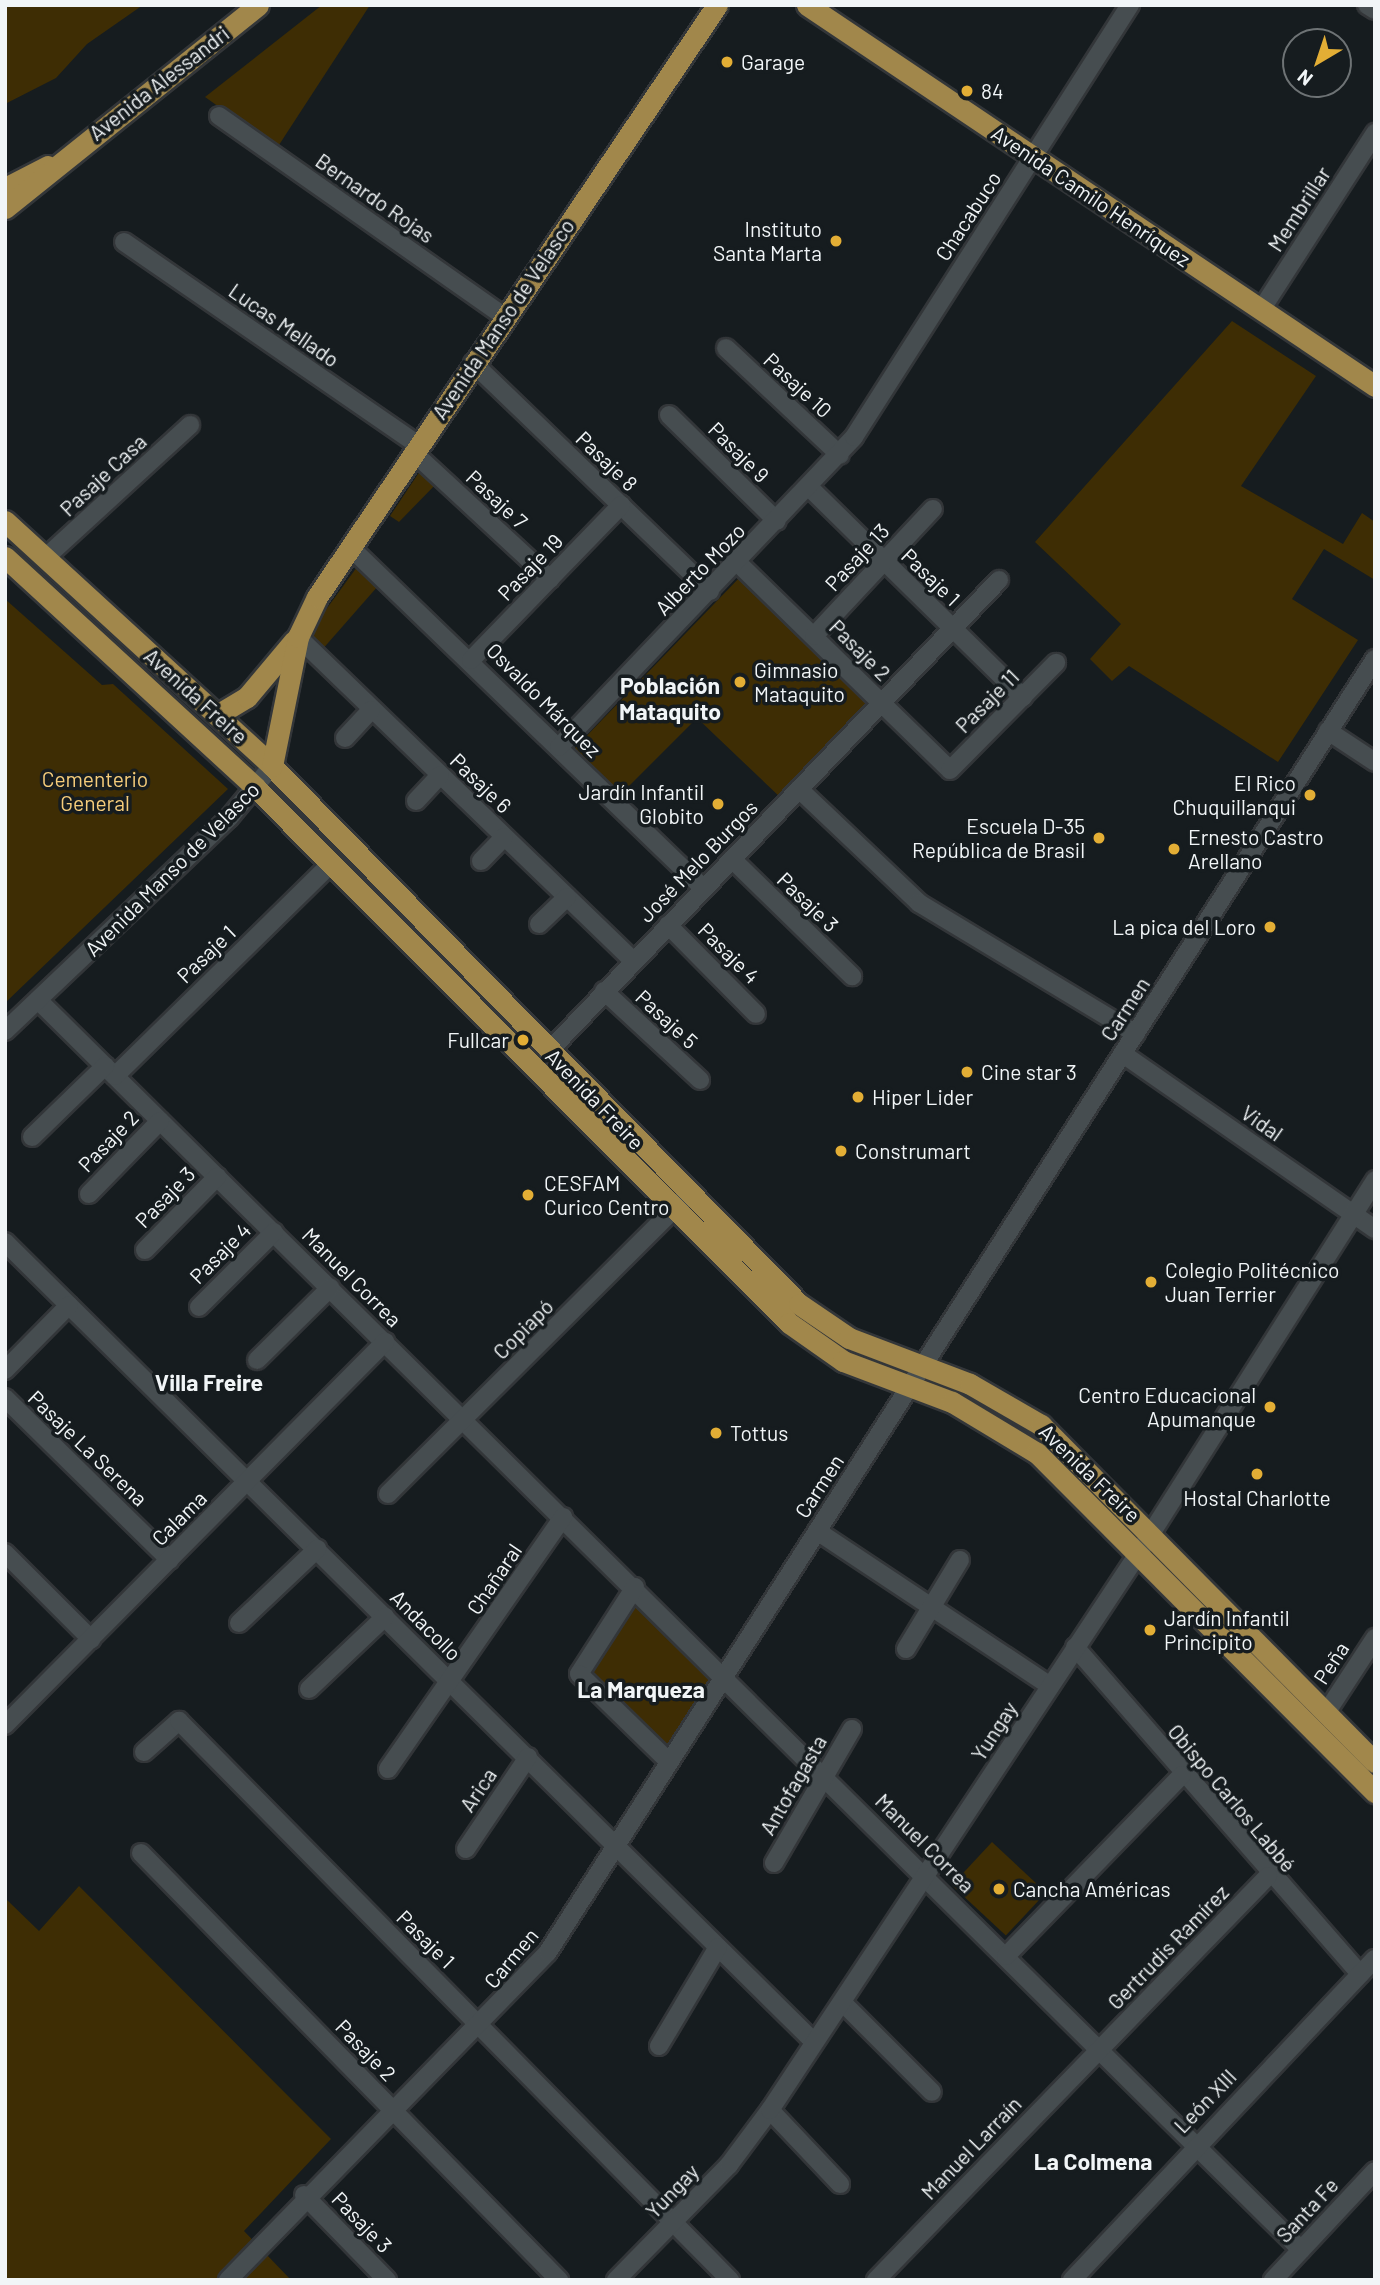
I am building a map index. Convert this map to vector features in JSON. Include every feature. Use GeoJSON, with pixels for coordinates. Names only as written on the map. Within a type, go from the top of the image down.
{"type":"FeatureCollection","features":[{"type":"Feature","properties":{"kind":"main road","name":"Avenida Alessandri"},"geometry":{"type":"LineString","coordinates":[[59,161],[258,5]]}},
{"type":"Feature","properties":{"kind":"main road","name":"Avenida Manso de Velasco"},"geometry":{"type":"LineString","coordinates":[[216,715],[247,697],[298,637],[350,547],[717,5]]}},
{"type":"Feature","properties":{"kind":"main road","name":"Avenida Camilo Henríquez"},"geometry":{"type":"LineString","coordinates":[[807,5],[1375,386]]}},
{"type":"Feature","properties":{"kind":"main road"},"geometry":{"type":"LineString","coordinates":[[5,188],[59,161]]}},
{"type":"Feature","properties":{"kind":"main road"},"geometry":{"type":"LineString","coordinates":[[5,208],[59,161]]}},
{"type":"Feature","properties":{"kind":"main road","name":"Avenida Freire"},"geometry":{"type":"LineString","coordinates":[[5,521],[272,766],[688,1195],[816,1318],[864,1345],[925,1365],[1041,1425],[1149,1530],[1375,1762]]}},
{"type":"Feature","properties":{"kind":"main road","name":"Avenida Freire"},"geometry":{"type":"LineString","coordinates":[[5,557],[256,788],[673,1211],[805,1336],[843,1361],[910,1386],[1017,1438],[1138,1554],[1375,1792]]}},
{"type":"Feature","properties":{"kind":"main road","name":"Avenida Manso de Velasco"},"geometry":{"type":"LineString","coordinates":[[272,766],[298,637]]}},
{"type":"Feature","properties":{"kind":"street","name":"Chacabuco"},"geometry":{"type":"LineString","coordinates":[[868,417],[1130,5]]}},
{"type":"Feature","properties":{"kind":"street"},"geometry":{"type":"LineString","coordinates":[[1367,5],[1375,10]]}},
{"type":"Feature","properties":{"kind":"street","name":"Bernardo Rojas"},"geometry":{"type":"LineString","coordinates":[[219,116],[505,317]]}},
{"type":"Feature","properties":{"kind":"street","name":"Membrillar"},"geometry":{"type":"LineString","coordinates":[[1261,310],[1375,133]]}},
{"type":"Feature","properties":{"kind":"street","name":"Lucas Mellado"},"geometry":{"type":"LineString","coordinates":[[124,242],[415,449]]}},
{"type":"Feature","properties":{"kind":"street","name":"Pasaje 10"},"geometry":{"type":"LineString","coordinates":[[726,348],[840,455]]}},
{"type":"Feature","properties":{"kind":"street","name":"Pasaje 8"},"geometry":{"type":"LineString","coordinates":[[473,363],[710,591]]}},
{"type":"Feature","properties":{"kind":"street","name":"Pasaje 9"},"geometry":{"type":"LineString","coordinates":[[669,415],[777,521]]}},
{"type":"Feature","properties":{"kind":"street","name":"Alberto Mozo"},"geometry":{"type":"LineString","coordinates":[[559,747],[840,455],[868,417]]}},
{"type":"Feature","properties":{"kind":"street","name":"Pasaje Casa"},"geometry":{"type":"LineString","coordinates":[[45,558],[190,425]]}},
{"type":"Feature","properties":{"kind":"street","name":"Pasaje 7"},"geometry":{"type":"LineString","coordinates":[[415,449],[550,579]]}},
{"type":"Feature","properties":{"kind":"street","name":"Pasaje 1"},"geometry":{"type":"LineString","coordinates":[[809,487],[1023,697]]}},
{"type":"Feature","properties":{"kind":"street","name":"Pasaje 19"},"geometry":{"type":"LineString","coordinates":[[471,660],[621,506]]}},
{"type":"Feature","properties":{"kind":"street","name":"Pasaje 13"},"geometry":{"type":"LineString","coordinates":[[814,636],[933,509]]}},
{"type":"Feature","properties":{"kind":"street","name":"Osvaldo Márquez"},"geometry":{"type":"LineString","coordinates":[[350,547],[471,660],[704,889]]}},
{"type":"Feature","properties":{"kind":"street","name":"Pasaje 2"},"geometry":{"type":"LineString","coordinates":[[738,563],[950,770]]}},
{"type":"Feature","properties":{"kind":"street","name":"José Melo Burgos"},"geometry":{"type":"LineString","coordinates":[[548,1052],[604,990],[999,580]]}},
{"type":"Feature","properties":{"kind":"street","name":"Pasaje 6"},"geometry":{"type":"LineString","coordinates":[[298,637],[634,961]]}},
{"type":"Feature","properties":{"kind":"street","name":"Carmen"},"geometry":{"type":"LineString","coordinates":[[229,2280],[304,2195],[532,1975],[1375,659]]}},
{"type":"Feature","properties":{"kind":"street","name":"Pasaje 11"},"geometry":{"type":"LineString","coordinates":[[950,770],[1056,663]]}},
{"type":"Feature","properties":{"kind":"street"},"geometry":{"type":"LineString","coordinates":[[345,738],[371,710]]}},
{"type":"Feature","properties":{"kind":"street"},"geometry":{"type":"LineString","coordinates":[[1328,731],[1375,762]]}},
{"type":"Feature","properties":{"kind":"street","name":"Avenida Manso de Velasco"},"geometry":{"type":"LineString","coordinates":[[5,1031],[256,788],[272,766]]}},
{"type":"Feature","properties":{"kind":"street"},"geometry":{"type":"LineString","coordinates":[[416,800],[440,775]]}},
{"type":"Feature","properties":{"kind":"street"},"geometry":{"type":"LineString","coordinates":[[799,789],[910,896],[1136,1034]]}},
{"type":"Feature","properties":{"kind":"street"},"geometry":{"type":"LineString","coordinates":[[481,861],[504,837]]}},
{"type":"Feature","properties":{"kind":"street","name":"Pasaje 3"},"geometry":{"type":"LineString","coordinates":[[732,859],[852,976]]}},
{"type":"Feature","properties":{"kind":"street","name":"Pasaje 1"},"geometry":{"type":"LineString","coordinates":[[32,1137],[110,1071],[330,865]]}},
{"type":"Feature","properties":{"kind":"street"},"geometry":{"type":"LineString","coordinates":[[538,924],[567,897]]}},
{"type":"Feature","properties":{"kind":"street","name":"Pasaje 4"},"geometry":{"type":"LineString","coordinates":[[668,925],[756,1014]]}},
{"type":"Feature","properties":{"kind":"street","name":"Pasaje 5"},"geometry":{"type":"LineString","coordinates":[[604,990],[700,1080]]}},
{"type":"Feature","properties":{"kind":"street","name":"Manuel Correa"},"geometry":{"type":"LineString","coordinates":[[38,1000],[723,1674],[1301,2250]]}},
{"type":"Feature","properties":{"kind":"street","name":"Vidal"},"geometry":{"type":"LineString","coordinates":[[1123,1054],[1375,1229]]}},
{"type":"Feature","properties":{"kind":"street","name":"Pasaje 2"},"geometry":{"type":"LineString","coordinates":[[89,1194],[160,1121]]}},
{"type":"Feature","properties":{"kind":"street","name":"Pasaje 3"},"geometry":{"type":"LineString","coordinates":[[145,1250],[217,1177]]}},
{"type":"Feature","properties":{"kind":"street","name":"Yungay"},"geometry":{"type":"LineString","coordinates":[[616,2280],[673,2222],[770,2110],[1138,1554],[1149,1530],[1375,1180]]}},
{"type":"Feature","properties":{"kind":"street","name":"Copiapó"},"geometry":{"type":"LineString","coordinates":[[388,1494],[688,1195]]}},
{"type":"Feature","properties":{"kind":"street","name":"Pasaje 4"},"geometry":{"type":"LineString","coordinates":[[199,1307],[274,1232]]}},
{"type":"Feature","properties":{"kind":"street","name":"Andacollo"},"geometry":{"type":"LineString","coordinates":[[5,1242],[814,2042]]}},
{"type":"Feature","properties":{"kind":"street"},"geometry":{"type":"LineString","coordinates":[[257,1360],[330,1288]]}},
{"type":"Feature","properties":{"kind":"street"},"geometry":{"type":"LineString","coordinates":[[5,1370],[69,1305]]}},
{"type":"Feature","properties":{"kind":"street","name":"Calama"},"geometry":{"type":"LineString","coordinates":[[8,1717],[91,1639],[385,1342]]}},
{"type":"Feature","properties":{"kind":"street","name":"Pasaje La Serena"},"geometry":{"type":"LineString","coordinates":[[5,1398],[170,1560]]}},
{"type":"Feature","properties":{"kind":"street","name":"Chañaral"},"geometry":{"type":"LineString","coordinates":[[388,1769],[564,1517]]}},
{"type":"Feature","properties":{"kind":"street"},"geometry":{"type":"LineString","coordinates":[[817,1531],[930,1609],[1051,1686]]}},
{"type":"Feature","properties":{"kind":"street"},"geometry":{"type":"LineString","coordinates":[[239,1623],[317,1549]]}},
{"type":"Feature","properties":{"kind":"street"},"geometry":{"type":"LineString","coordinates":[[5,1553],[91,1639]]}},
{"type":"Feature","properties":{"kind":"street"},"geometry":{"type":"LineString","coordinates":[[906,1649],[960,1560]]}},
{"type":"Feature","properties":{"kind":"street"},"geometry":{"type":"LineString","coordinates":[[635,1587],[579,1674],[668,1761]]}},
{"type":"Feature","properties":{"kind":"street"},"geometry":{"type":"LineString","coordinates":[[309,1689],[385,1617]]}},
{"type":"Feature","properties":{"kind":"street","name":"Peña"},"geometry":{"type":"LineString","coordinates":[[1326,1713],[1375,1638]]}},
{"type":"Feature","properties":{"kind":"street","name":"Obispo Carlos Labbé"},"geometry":{"type":"LineString","coordinates":[[1075,1647],[1268,1876],[1360,1974]]}},
{"type":"Feature","properties":{"kind":"street","name":"Pasaje 1"},"geometry":{"type":"LineString","coordinates":[[144,1752],[179,1721],[730,2280]]}},
{"type":"Feature","properties":{"kind":"street","name":"Antofagasta"},"geometry":{"type":"LineString","coordinates":[[774,1863],[852,1729]]}},
{"type":"Feature","properties":{"kind":"street","name":"Arica"},"geometry":{"type":"LineString","coordinates":[[466,1849],[528,1757]]}},
{"type":"Feature","properties":{"kind":"street"},"geometry":{"type":"LineString","coordinates":[[1006,1956],[1182,1775]]}},
{"type":"Feature","properties":{"kind":"street","name":"Pasaje 2"},"geometry":{"type":"LineString","coordinates":[[141,1853],[559,2280]]}},
{"type":"Feature","properties":{"kind":"street","name":"Gertrudis Ramírez"},"geometry":{"type":"LineString","coordinates":[[1100,2049],[1268,1876]]}},
{"type":"Feature","properties":{"kind":"street"},"geometry":{"type":"LineString","coordinates":[[659,2046],[718,1947]]}},
{"type":"Feature","properties":{"kind":"street","name":"León XIII"},"geometry":{"type":"LineString","coordinates":[[1072,2280],[1195,2144],[1375,1959]]}},
{"type":"Feature","properties":{"kind":"street"},"geometry":{"type":"LineString","coordinates":[[842,2003],[932,2092]]}},
{"type":"Feature","properties":{"kind":"street","name":"Manuel Larraín"},"geometry":{"type":"LineString","coordinates":[[876,2280],[1100,2049]]}},
{"type":"Feature","properties":{"kind":"street"},"geometry":{"type":"LineString","coordinates":[[770,2110],[841,2184]]}},
{"type":"Feature","properties":{"kind":"street","name":"Santa Fe"},"geometry":{"type":"LineString","coordinates":[[1273,2280],[1375,2171]]}},
{"type":"Feature","properties":{"kind":"street","name":"Pasaje 3"},"geometry":{"type":"LineString","coordinates":[[304,2195],[387,2280]]}},
{"type":"Feature","properties":{"kind":"green space"},"geometry":{"type":"Polygon","coordinates":[[[5,5],[143,5],[87,44],[56,78],[5,104],[5,5]]]}},
{"type":"Feature","properties":{"kind":"green space"},"geometry":{"type":"Polygon","coordinates":[[[322,5],[370,5],[277,148],[205,97],[322,5]]]}},
{"type":"Feature","properties":{"kind":"green space"},"geometry":{"type":"Polygon","coordinates":[[[1232,321],[1316,376],[1241,486],[1343,544],[1362,513],[1375,522],[1375,580],[1324,549],[1292,599],[1358,640],[1278,762],[1129,666],[1112,681],[1090,659],[1121,624],[1035,542],[1232,321]]]}},
{"type":"Feature","properties":{"kind":"green space"},"geometry":{"type":"Polygon","coordinates":[[[422,468],[438,482],[399,522],[390,516],[422,468]]]}},
{"type":"Feature","properties":{"kind":"green space"},"geometry":{"type":"Polygon","coordinates":[[[357,567],[378,586],[321,651],[306,637],[357,567]]]}},
{"type":"Feature","properties":{"kind":"green space"},"geometry":{"type":"Polygon","coordinates":[[[741,576],[875,703],[782,799],[697,718],[617,798],[572,751],[741,576]]]}},
{"type":"Feature","properties":{"kind":"green space","name":"Cementerio General"},"geometry":{"type":"Polygon","coordinates":[[[5,599],[102,685],[113,684],[228,789],[5,1003],[5,599]]]}},
{"type":"Feature","properties":{"kind":"green space"},"geometry":{"type":"Polygon","coordinates":[[[634,1601],[713,1677],[668,1745],[589,1671],[634,1601]]]}},
{"type":"Feature","properties":{"kind":"green space","name":"Cancha Américas"},"geometry":{"type":"Polygon","coordinates":[[[992,1842],[1046,1892],[1006,1936],[952,1885],[992,1842]]]}},
{"type":"Feature","properties":{"kind":"green space"},"geometry":{"type":"Polygon","coordinates":[[[79,1886],[331,2139],[244,2231],[291,2280],[5,2280],[5,1898],[39,1931],[79,1886]]]}},
{"type":"Feature","properties":{"kind":"place","name":"Garage"},"geometry":{"type":"Point","coordinates":[727,62]}},
{"type":"Feature","properties":{"kind":"place","name":"84"},"geometry":{"type":"Point","coordinates":[967,91]}},
{"type":"Feature","properties":{"kind":"place","name":"Instituto Santa Marta"},"geometry":{"type":"Point","coordinates":[836,241]}},
{"type":"Feature","properties":{"kind":"place","name":"Gimnasio Mataquito"},"geometry":{"type":"Point","coordinates":[740,682]}},
{"type":"Feature","properties":{"kind":"place","name":"El Rico Chuquillanqui"},"geometry":{"type":"Point","coordinates":[1310,795]}},
{"type":"Feature","properties":{"kind":"place","name":"Jardín Infantil Globito"},"geometry":{"type":"Point","coordinates":[718,804]}},
{"type":"Feature","properties":{"kind":"place","name":"Escuela D-35 República de Brasil"},"geometry":{"type":"Point","coordinates":[1099,838]}},
{"type":"Feature","properties":{"kind":"place","name":"Ernesto Castro Arellano"},"geometry":{"type":"Point","coordinates":[1174,849]}},
{"type":"Feature","properties":{"kind":"place","name":"La pica del Loro"},"geometry":{"type":"Point","coordinates":[1270,927]}},
{"type":"Feature","properties":{"kind":"place","name":"Fullcar"},"geometry":{"type":"Point","coordinates":[523,1040]}},
{"type":"Feature","properties":{"kind":"place","name":"Cine star 3"},"geometry":{"type":"Point","coordinates":[967,1072]}},
{"type":"Feature","properties":{"kind":"place","name":"Hiper Lider"},"geometry":{"type":"Point","coordinates":[858,1097]}},
{"type":"Feature","properties":{"kind":"place","name":"Construmart"},"geometry":{"type":"Point","coordinates":[841,1151]}},
{"type":"Feature","properties":{"kind":"place","name":"CESFAM Curico Centro"},"geometry":{"type":"Point","coordinates":[528,1195]}},
{"type":"Feature","properties":{"kind":"place","name":"Colegio Politécnico Juan Terrier"},"geometry":{"type":"Point","coordinates":[1151,1282]}},
{"type":"Feature","properties":{"kind":"place","name":"Centro Educacional Apumanque"},"geometry":{"type":"Point","coordinates":[1270,1407]}},
{"type":"Feature","properties":{"kind":"place","name":"Tottus"},"geometry":{"type":"Point","coordinates":[716,1433]}},
{"type":"Feature","properties":{"kind":"place","name":"Hostal Charlotte"},"geometry":{"type":"Point","coordinates":[1257,1474]}},
{"type":"Feature","properties":{"kind":"place","name":"Jardín Infantil Principito"},"geometry":{"type":"Point","coordinates":[1150,1630]}},
{"type":"Feature","properties":{"kind":"place","name":"Cancha Américas"},"geometry":{"type":"Point","coordinates":[999,1889]}},
{"type":"Feature","properties":{"kind":"district","name":"Población Mataquito"},"geometry":{"type":"Point","coordinates":[670,698]}},
{"type":"Feature","properties":{"kind":"district","name":"Villa Freire"},"geometry":{"type":"Point","coordinates":[209,1382]}},
{"type":"Feature","properties":{"kind":"district","name":"La Marqueza"},"geometry":{"type":"Point","coordinates":[641,1689]}},
{"type":"Feature","properties":{"kind":"district","name":"La Colmena"},"geometry":{"type":"Point","coordinates":[1093,2161]}}]}
